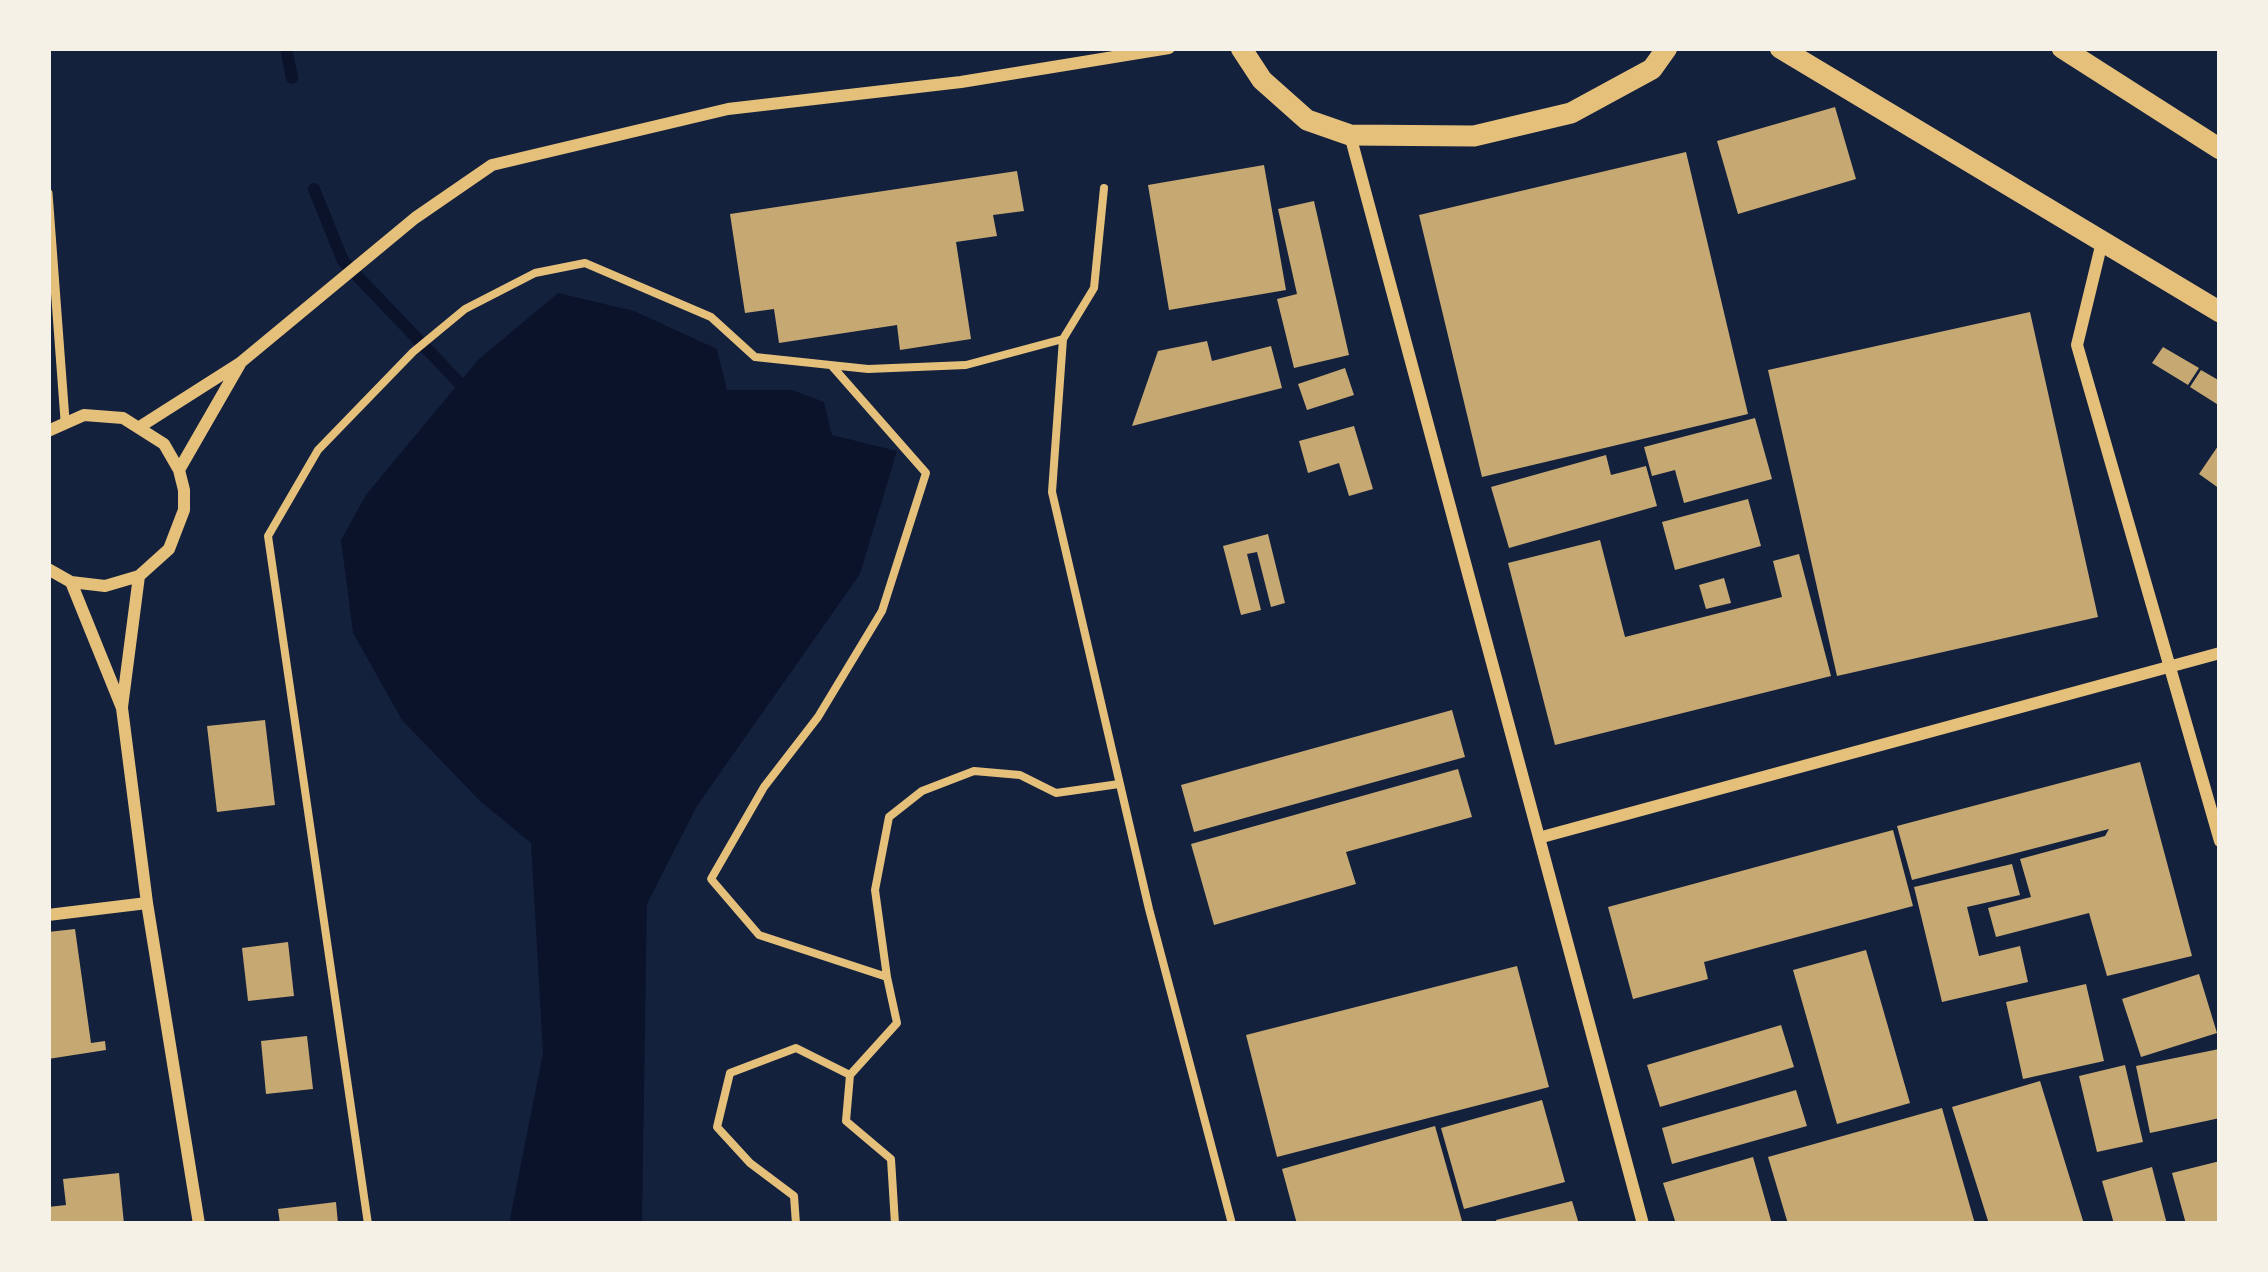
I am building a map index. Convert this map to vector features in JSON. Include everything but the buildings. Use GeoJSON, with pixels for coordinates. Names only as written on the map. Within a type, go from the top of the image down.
{"type":"FeatureCollection","features":[{"type":"Feature","properties":{"kind":"street"},"geometry":{"type":"LineString","coordinates":[[141,425],[240,363],[415,218],[492,165],[728,109],[961,82],[1169,48]]}},
{"type":"Feature","properties":{"kind":"street"},"geometry":{"type":"LineString","coordinates":[[1241,48],[1262,80],[1307,120],[1350,135],[1474,136],[1570,113],[1652,69],[1667,48]]}},
{"type":"Feature","properties":{"kind":"street"},"geometry":{"type":"LineString","coordinates":[[1780,48],[2220,312]]}},
{"type":"Feature","properties":{"kind":"street"},"geometry":{"type":"LineString","coordinates":[[2062,48],[2220,149]]}},
{"type":"Feature","properties":{"kind":"street"},"geometry":{"type":"LineString","coordinates":[[1350,135],[1643,1224]]}},
{"type":"Feature","properties":{"kind":"street"},"geometry":{"type":"LineString","coordinates":[[2102,242],[2077,345],[2220,841]]}},
{"type":"Feature","properties":{"kind":"street"},"geometry":{"type":"LineString","coordinates":[[179,470],[240,363]]}},
{"type":"Feature","properties":{"kind":"street"},"geometry":{"type":"LineString","coordinates":[[48,431],[65,420],[104,414],[141,425],[164,444],[184,490],[179,530],[170,549],[139,576],[105,586],[71,582],[48,568]]}},
{"type":"Feature","properties":{"kind":"street"},"geometry":{"type":"LineString","coordinates":[[139,576],[122,708],[147,903],[199,1224]]}},
{"type":"Feature","properties":{"kind":"street"},"geometry":{"type":"LineString","coordinates":[[71,582],[122,708]]}},
{"type":"Feature","properties":{"kind":"street"},"geometry":{"type":"LineString","coordinates":[[1542,837],[2220,653]]}},
{"type":"Feature","properties":{"kind":"street"},"geometry":{"type":"LineString","coordinates":[[48,915],[147,903]]}},
{"type":"Feature","properties":{"kind":"lane"},"geometry":{"type":"LineString","coordinates":[[48,193],[65,420]]}},
{"type":"Feature","properties":{"kind":"path"},"geometry":{"type":"LineString","coordinates":[[1104,188],[1094,288],[1063,339],[1052,492],[1119,784],[1232,1224]]}},
{"type":"Feature","properties":{"kind":"path"},"geometry":{"type":"LineString","coordinates":[[368,1224],[268,536],[318,450],[413,352],[465,309],[535,273],[585,263],[711,317],[755,357],[868,369],[966,365],[1063,339]]}},
{"type":"Feature","properties":{"kind":"path"},"geometry":{"type":"LineString","coordinates":[[831,365],[926,472],[882,611],[818,717],[764,787],[711,879],[759,934],[887,977]]}},
{"type":"Feature","properties":{"kind":"path"},"geometry":{"type":"LineString","coordinates":[[895,1224],[891,1160],[847,1121],[850,1075],[897,1023],[875,890],[889,817],[922,790],[974,771],[1020,775],[1056,793],[1119,784]]}},
{"type":"Feature","properties":{"kind":"path"},"geometry":{"type":"LineString","coordinates":[[796,1224],[794,1196],[750,1163],[717,1127],[730,1073],[796,1048],[850,1075]]}},
{"type":"Feature","properties":{"kind":"water"},"geometry":{"type":"Polygon","coordinates":[[[558,293],[634,311],[717,349],[727,390],[792,390],[824,402],[832,435],[897,451],[860,574],[697,806],[647,904],[642,1224],[509,1224],[543,1053],[531,843],[480,801],[402,720],[353,633],[341,540],[366,495],[478,360],[558,293]]]}},
{"type":"Feature","properties":{"kind":"waterway"},"geometry":{"type":"LineString","coordinates":[[286,48],[292,78]]}},
{"type":"Feature","properties":{"kind":"waterway"},"geometry":{"type":"LineString","coordinates":[[314,189],[343,261],[468,392]]}}]}
